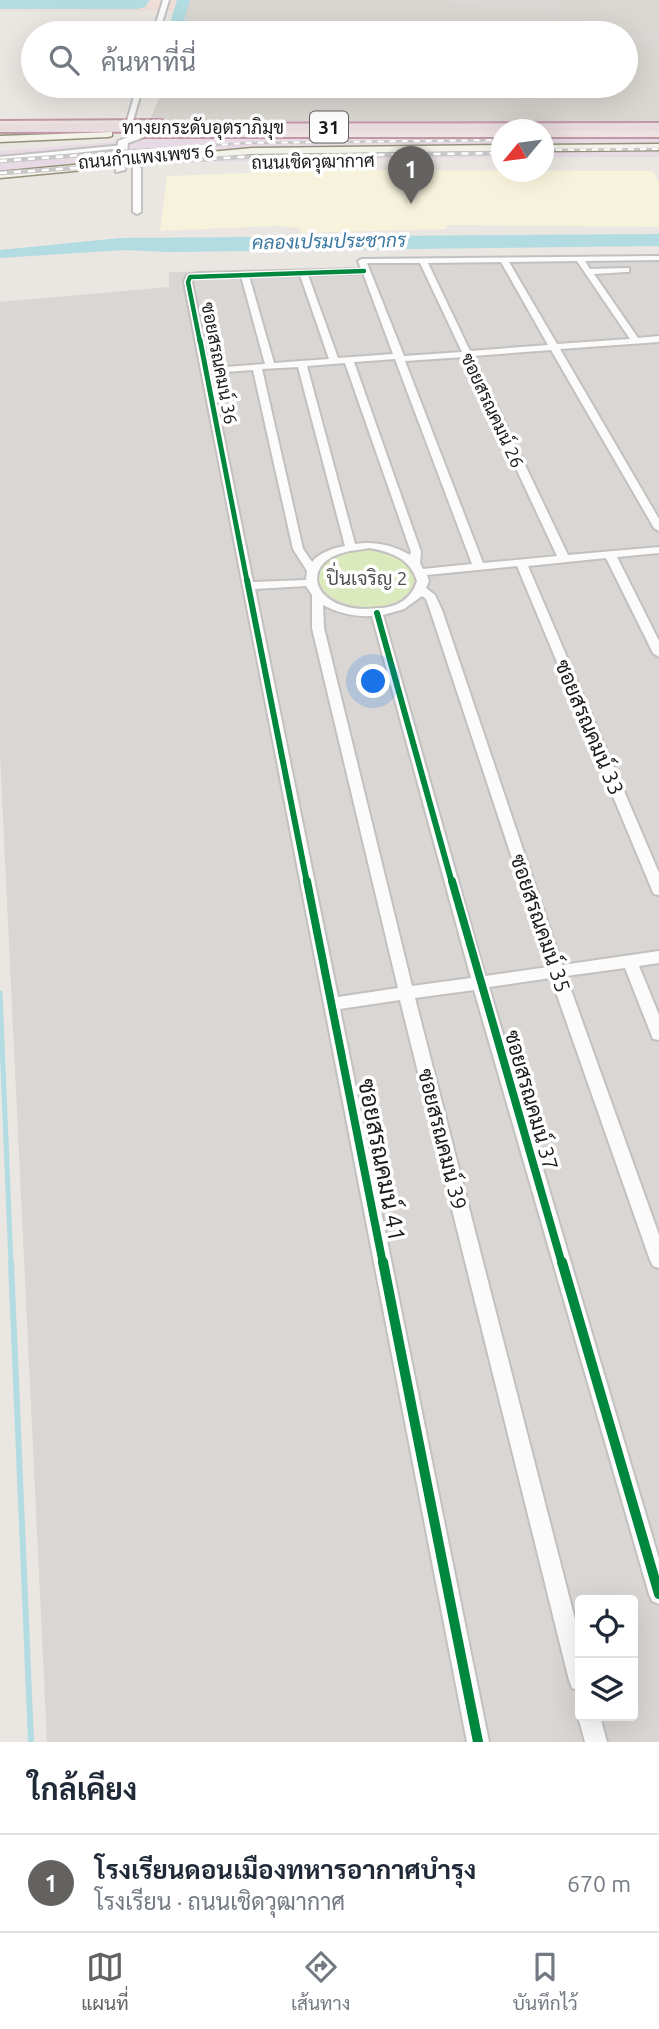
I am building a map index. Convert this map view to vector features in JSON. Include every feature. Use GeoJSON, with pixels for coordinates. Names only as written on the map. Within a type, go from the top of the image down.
{"type":"FeatureCollection","features":[{"type":"Feature","properties":{"kind":"highway"},"geometry":{"type":"LineString","coordinates":[[1,131],[18,122],[72,124]]}},
{"type":"Feature","properties":{"kind":"highway","name":"31"},"geometry":{"type":"LineString","coordinates":[[1,131],[72,124],[659,128]]}},
{"type":"Feature","properties":{"kind":"highway"},"geometry":{"type":"LineString","coordinates":[[554,132],[659,128]]}},
{"type":"Feature","properties":{"kind":"highway","name":"ทางยกระดับอุตราภิมุข"},"geometry":{"type":"LineString","coordinates":[[1,131],[659,128]]}},
{"type":"Feature","properties":{"kind":"highway","name":"31"},"geometry":{"type":"LineString","coordinates":[[1,131],[85,134],[119,140],[144,134],[491,132]]}},
{"type":"Feature","properties":{"kind":"highway","name":"ทางยกระดับอุตราภิมุข"},"geometry":{"type":"LineString","coordinates":[[1,131],[491,132]]}},
{"type":"Feature","properties":{"kind":"main road","name":"31"},"geometry":{"type":"LineString","coordinates":[[1,131],[119,140]]}},
{"type":"Feature","properties":{"kind":"main road"},"geometry":{"type":"LineString","coordinates":[[554,146],[659,146]]}},
{"type":"Feature","properties":{"kind":"main road"},"geometry":{"type":"LineString","coordinates":[[554,147],[659,146]]}},
{"type":"Feature","properties":{"kind":"main road","name":"ถนนกำแพงเพชร 6"},"geometry":{"type":"LineString","coordinates":[[0,172],[252,151],[491,147]]}},
{"type":"Feature","properties":{"kind":"main road"},"geometry":{"type":"LineString","coordinates":[[575,160],[583,154],[578,148]]}},
{"type":"Feature","properties":{"kind":"main road","name":"ถนนเชิดวุฒากาศ"},"geometry":{"type":"LineString","coordinates":[[0,182],[120,163],[137,174],[273,161],[491,160]]}},
{"type":"Feature","properties":{"kind":"main road"},"geometry":{"type":"LineString","coordinates":[[554,160],[587,160]]}},
{"type":"Feature","properties":{"kind":"street"},"geometry":{"type":"LineString","coordinates":[[160,21],[166,0]]}},
{"type":"Feature","properties":{"kind":"street"},"geometry":{"type":"LineString","coordinates":[[129,124],[137,98]]}},
{"type":"Feature","properties":{"kind":"street"},"geometry":{"type":"LineString","coordinates":[[0,159],[119,140],[120,163]]}},
{"type":"Feature","properties":{"kind":"street"},"geometry":{"type":"LineString","coordinates":[[137,174],[137,212]]}},
{"type":"Feature","properties":{"kind":"street","name":"ซอยสรณคมน์ 36"},"geometry":{"type":"LineString","coordinates":[[250,586],[188,279],[195,275],[303,272],[423,260],[659,258]]}},
{"type":"Feature","properties":{"kind":"street"},"geometry":{"type":"LineString","coordinates":[[503,259],[556,346],[659,528]]}},
{"type":"Feature","properties":{"kind":"street"},"geometry":{"type":"LineString","coordinates":[[579,259],[635,340]]}},
{"type":"Feature","properties":{"kind":"street","name":"ซอยสรณคมน์ 26"},"geometry":{"type":"LineString","coordinates":[[423,260],[564,559]]}},
{"type":"Feature","properties":{"kind":"street"},"geometry":{"type":"LineString","coordinates":[[363,266],[479,567]]}},
{"type":"Feature","properties":{"kind":"street"},"geometry":{"type":"LineString","coordinates":[[588,272],[626,270]]}},
{"type":"Feature","properties":{"kind":"street"},"geometry":{"type":"LineString","coordinates":[[303,272],[334,361]]}},
{"type":"Feature","properties":{"kind":"street"},"geometry":{"type":"LineString","coordinates":[[244,274],[271,365]]}},
{"type":"Feature","properties":{"kind":"street"},"geometry":{"type":"LineString","coordinates":[[206,371],[659,339]]}},
{"type":"Feature","properties":{"kind":"street"},"geometry":{"type":"LineString","coordinates":[[250,586],[313,590],[343,610],[377,613],[405,605],[421,590],[416,552],[349,360]]}},
{"type":"Feature","properties":{"kind":"street"},"geometry":{"type":"LineString","coordinates":[[302,363],[351,546]]}},
{"type":"Feature","properties":{"kind":"street"},"geometry":{"type":"LineString","coordinates":[[257,367],[299,549],[311,569],[313,590]]}},
{"type":"Feature","properties":{"kind":"street"},"geometry":{"type":"LineString","coordinates":[[311,569],[326,555],[351,546],[387,548],[403,554],[419,568],[479,567],[659,550]]}},
{"type":"Feature","properties":{"kind":"street"},"geometry":{"type":"LineString","coordinates":[[610,555],[659,653]]}},
{"type":"Feature","properties":{"kind":"street","name":"ซอยสรณคมน์ 33"},"geometry":{"type":"LineString","coordinates":[[521,563],[659,890]]}},
{"type":"Feature","properties":{"kind":"street","name":"ซอยสรณคมน์ 41"},"geometry":{"type":"LineString","coordinates":[[250,586],[478,1742]]}},
{"type":"Feature","properties":{"kind":"street","name":"ซอยสรณคมน์ 39"},"geometry":{"type":"LineString","coordinates":[[313,590],[318,628],[406,992],[575,1660]]}},
{"type":"Feature","properties":{"kind":"street","name":"ซอยสรณคมน์ 35"},"geometry":{"type":"LineString","coordinates":[[421,590],[431,597],[436,610],[556,970],[659,1260]]}},
{"type":"Feature","properties":{"kind":"street","name":"ซอยสรณคมน์ 37"},"geometry":{"type":"LineString","coordinates":[[377,613],[480,984],[659,1594]]}},
{"type":"Feature","properties":{"kind":"street"},"geometry":{"type":"LineString","coordinates":[[331,1004],[659,957]]}},
{"type":"Feature","properties":{"kind":"street"},"geometry":{"type":"LineString","coordinates":[[630,961],[659,1034]]}},
{"type":"Feature","properties":{"kind":"street"},"geometry":{"type":"LineString","coordinates":[[590,1721],[596,1742]]}},
{"type":"Feature","properties":{"kind":"shaded area"},"geometry":{"type":"Polygon","coordinates":[[[0,0],[187,0],[184,11],[0,11],[0,0]]]}},
{"type":"Feature","properties":{"kind":"shaded area"},"geometry":{"type":"Polygon","coordinates":[[[187,0],[659,0],[659,121],[149,121],[160,98],[638,98],[638,21],[184,21],[187,0]]]}},
{"type":"Feature","properties":{"kind":"shaded area"},"geometry":{"type":"Polygon","coordinates":[[[190,136],[491,136],[491,157],[129,163],[0,176],[0,151],[190,136]]]}},
{"type":"Feature","properties":{"kind":"shaded area"},"geometry":{"type":"Polygon","coordinates":[[[554,136],[659,136],[659,157],[554,157],[554,136]]]}},
{"type":"Feature","properties":{"kind":"shaded area"},"geometry":{"type":"Polygon","coordinates":[[[319,170],[491,171],[491,182],[554,182],[554,171],[653,171],[659,183],[659,224],[658,227],[447,225],[446,229],[301,233],[300,228],[276,226],[160,231],[167,176],[319,170]]]}},
{"type":"Feature","properties":{"kind":"shaded area"},"geometry":{"type":"Polygon","coordinates":[[[659,257],[659,1742],[47,1742],[0,755],[0,302],[169,287],[169,272],[360,269],[360,258],[659,257]]]}},
{"type":"Feature","properties":{"kind":"green space"},"geometry":{"type":"Polygon","coordinates":[[[356,549],[388,552],[406,561],[414,574],[412,588],[393,603],[372,607],[353,606],[336,599],[324,590],[318,579],[320,568],[332,557],[356,549]]]}},
{"type":"Feature","properties":{"kind":"water"},"geometry":{"type":"Polygon","coordinates":[[[0,0],[150,0],[145,7],[137,9],[0,9],[0,0]]]}},
{"type":"Feature","properties":{"kind":"water"},"geometry":{"type":"Polygon","coordinates":[[[177,0],[190,0],[184,20],[192,21],[171,21],[177,0]]]}},
{"type":"Feature","properties":{"kind":"water","name":"คลองเปรมประชากร"},"geometry":{"type":"Polygon","coordinates":[[[659,234],[659,246],[169,252],[124,250],[0,258],[0,250],[120,238],[659,234]]]}},
{"type":"Feature","properties":{"kind":"waterway"},"geometry":{"type":"LineString","coordinates":[[0,993],[11,1264]]}},
{"type":"Feature","properties":{"kind":"waterway"},"geometry":{"type":"LineString","coordinates":[[11,1262],[31,1742]]}},
{"type":"Feature","properties":{"kind":"taxiway"},"geometry":{"type":"LineString","coordinates":[[456,0],[481,4],[550,3]]}},
{"type":"Feature","properties":{"kind":"taxiway"},"geometry":{"type":"LineString","coordinates":[[549,0],[558,21]]}},
{"type":"Feature","properties":{"kind":"taxiway"},"geometry":{"type":"LineString","coordinates":[[638,37],[659,37]]}},
{"type":"Feature","properties":{"kind":"railway"},"geometry":{"type":"LineString","coordinates":[[126,152],[245,143],[491,140]]}},
{"type":"Feature","properties":{"kind":"railway"},"geometry":{"type":"LineString","coordinates":[[554,150],[659,149]]}},
{"type":"Feature","properties":{"kind":"railway"},"geometry":{"type":"LineString","coordinates":[[0,161],[150,150]]}},
{"type":"Feature","properties":{"kind":"railway"},"geometry":{"type":"LineString","coordinates":[[0,173],[240,157],[491,153]]}},
{"type":"Feature","properties":{"kind":"cycle path"},"geometry":{"type":"LineString","coordinates":[[364,271],[199,275],[190,277],[188,282],[478,1742]]}},
{"type":"Feature","properties":{"kind":"cycle path"},"geometry":{"type":"LineString","coordinates":[[377,613],[480,984],[659,1594]]}},
{"type":"Feature","properties":{"kind":"place","name":"โรงเรียนดอนเมืองทหารอากาศบำรุง"},"geometry":{"type":"Point","coordinates":[411,204]}},
{"type":"Feature","properties":{"kind":"district","name":"ปิ่นเจริญ 2"},"geometry":{"type":"Point","coordinates":[367,578]}}]}
